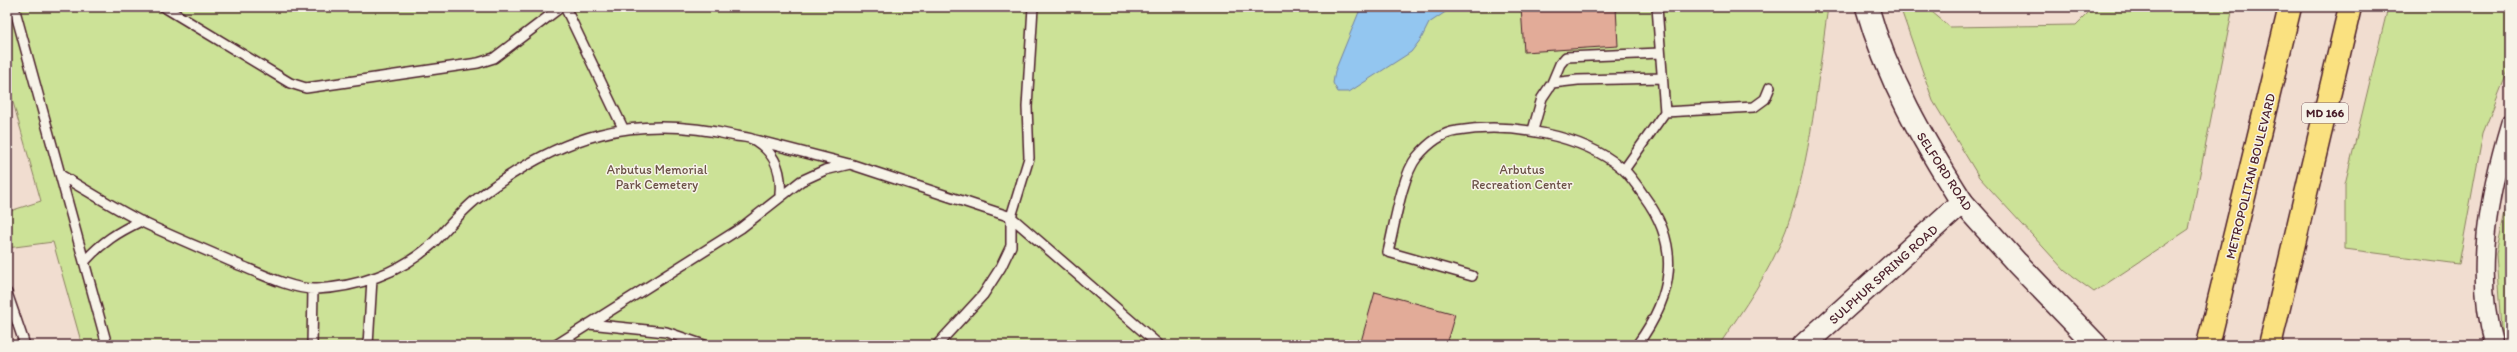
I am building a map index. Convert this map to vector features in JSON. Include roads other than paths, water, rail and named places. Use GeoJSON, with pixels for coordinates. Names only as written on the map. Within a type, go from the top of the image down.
{"type":"FeatureCollection","features":[{"type":"Feature","properties":{"kind":"highway"},"geometry":{"type":"LineString","coordinates":[[2257,147],[2283,7]]}},
{"type":"Feature","properties":{"kind":"highway","name":"METROPOLITAN BOULEVARD"},"geometry":{"type":"LineString","coordinates":[[2208,345],[2290,7]]}},
{"type":"Feature","properties":{"kind":"highway","name":"MD 166"},"geometry":{"type":"LineString","coordinates":[[2270,345],[2350,7]]}},
{"type":"Feature","properties":{"kind":"highway"},"geometry":{"type":"LineString","coordinates":[[2276,345],[2300,218]]}},
{"type":"Feature","properties":{"kind":"main road","name":"SELFORD ROAD"},"geometry":{"type":"LineString","coordinates":[[1866,7],[1880,48],[1902,100],[1928,148],[1962,202],[2016,263],[2096,345]]}},
{"type":"Feature","properties":{"kind":"main road","name":"SULPHUR SPRING ROAD"},"geometry":{"type":"LineString","coordinates":[[1804,345],[1962,202]]}},
{"type":"Feature","properties":{"kind":"street"},"geometry":{"type":"LineString","coordinates":[[2494,345],[2486,309],[2484,266],[2494,186],[2510,123]]}},
{"type":"Feature","properties":{"kind":"lane"},"geometry":{"type":"LineString","coordinates":[[14,7],[62,176],[107,345]]}},
{"type":"Feature","properties":{"kind":"lane"},"geometry":{"type":"LineString","coordinates":[[164,7],[290,83],[306,88],[478,63],[494,58],[561,7]]}},
{"type":"Feature","properties":{"kind":"lane"},"geometry":{"type":"LineString","coordinates":[[565,7],[623,128]]}},
{"type":"Feature","properties":{"kind":"lane"},"geometry":{"type":"LineString","coordinates":[[937,345],[983,295],[1001,267],[1011,246],[1011,217],[1029,158],[1027,107],[1033,7]]}},
{"type":"Feature","properties":{"kind":"lane"},"geometry":{"type":"LineString","coordinates":[[1624,170],[1665,112],[1657,7]]}},
{"type":"Feature","properties":{"kind":"lane"},"geometry":{"type":"LineString","coordinates":[[1533,130],[1542,98],[1552,83],[1560,64],[1566,58],[1660,53]]}},
{"type":"Feature","properties":{"kind":"lane"},"geometry":{"type":"LineString","coordinates":[[1552,83],[1578,80],[1662,78]]}},
{"type":"Feature","properties":{"kind":"lane"},"geometry":{"type":"LineString","coordinates":[[1665,112],[1754,107],[1765,99],[1770,87]]}},
{"type":"Feature","properties":{"kind":"lane"},"geometry":{"type":"LineString","coordinates":[[62,176],[141,221],[250,269],[284,282],[313,289],[340,288],[372,279],[409,262],[424,250],[477,199],[512,174],[552,151],[623,128],[664,126],[694,128],[755,140],[850,164],[1011,217],[1159,345]]}},
{"type":"Feature","properties":{"kind":"lane"},"geometry":{"type":"LineString","coordinates":[[1472,276],[1388,252],[1404,186],[1416,158],[1434,140],[1456,131],[1496,129],[1533,130],[1588,149],[1624,170],[1656,212],[1665,240],[1669,265],[1667,288],[1658,314],[1637,345]]}},
{"type":"Feature","properties":{"kind":"lane"},"geometry":{"type":"LineString","coordinates":[[755,140],[775,161],[782,177],[780,194]]}},
{"type":"Feature","properties":{"kind":"lane"},"geometry":{"type":"LineString","coordinates":[[556,345],[741,228],[780,194],[801,181],[824,170],[850,164]]}},
{"type":"Feature","properties":{"kind":"lane"},"geometry":{"type":"LineString","coordinates":[[85,261],[99,245],[116,233],[141,221]]}},
{"type":"Feature","properties":{"kind":"lane"},"geometry":{"type":"LineString","coordinates":[[368,345],[372,279]]}},
{"type":"Feature","properties":{"kind":"lane"},"geometry":{"type":"LineString","coordinates":[[312,345],[313,289]]}},
{"type":"Feature","properties":{"kind":"lane"},"geometry":{"type":"LineString","coordinates":[[7,293],[25,345]]}},
{"type":"Feature","properties":{"kind":"lane"},"geometry":{"type":"LineString","coordinates":[[590,324],[666,332],[704,345]]}},
{"type":"Feature","properties":{"kind":"water"},"geometry":{"type":"Polygon","coordinates":[[[1361,7],[1453,7],[1429,23],[1421,39],[1411,52],[1349,92],[1338,92],[1333,83],[1335,71],[1361,7]]]}},
{"type":"Feature","properties":{"kind":"park label","name":"Arbutus Memorial Park Cemetery"},"geometry":{"type":"Point","coordinates":[657,176]}},
{"type":"Feature","properties":{"kind":"park label","name":"Arbutus Recreation Center"},"geometry":{"type":"Point","coordinates":[1522,176]}}]}
